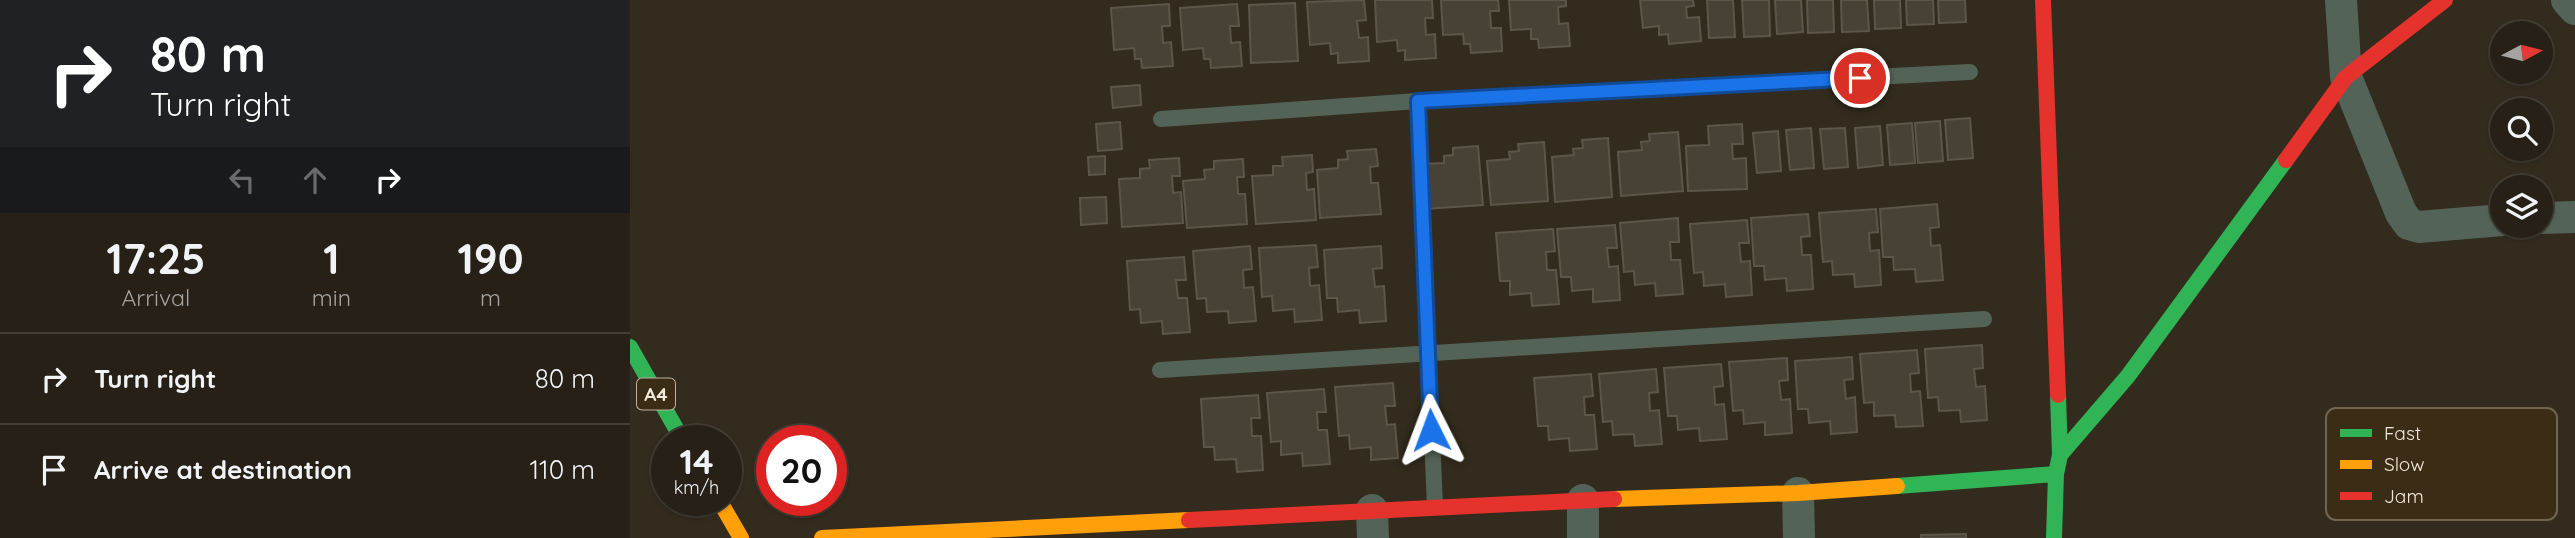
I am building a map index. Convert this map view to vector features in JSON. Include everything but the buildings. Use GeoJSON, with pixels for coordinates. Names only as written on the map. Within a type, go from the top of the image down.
{"type":"FeatureCollection","features":[{"type":"Feature","properties":{"kind":"street"},"geometry":{"type":"LineString","coordinates":[[2043,0],[2060,455],[2056,474],[2054,538]]}},
{"type":"Feature","properties":{"kind":"street"},"geometry":{"type":"LineString","coordinates":[[2341,0],[2346,77],[2401,213],[2409,224],[2418,227],[2490,221]]}},
{"type":"Feature","properties":{"kind":"street"},"geometry":{"type":"LineString","coordinates":[[2060,455],[2127,376],[2346,77],[2445,0]]}},
{"type":"Feature","properties":{"kind":"street"},"geometry":{"type":"LineString","coordinates":[[2567,0],[2575,9]]}},
{"type":"Feature","properties":{"kind":"street"},"geometry":{"type":"LineString","coordinates":[[2553,218],[2575,217]]}},
{"type":"Feature","properties":{"kind":"street","name":"A4"},"geometry":{"type":"LineString","coordinates":[[630,347],[674,425]]}},
{"type":"Feature","properties":{"kind":"street"},"geometry":{"type":"LineString","coordinates":[[822,538],[1373,524],[1435,507],[1798,493],[2056,474]]}},
{"type":"Feature","properties":{"kind":"street"},"geometry":{"type":"LineString","coordinates":[[1798,493],[1799,538]]}},
{"type":"Feature","properties":{"kind":"street"},"geometry":{"type":"LineString","coordinates":[[1583,500],[1583,538]]}},
{"type":"Feature","properties":{"kind":"street"},"geometry":{"type":"LineString","coordinates":[[728,516],[741,538]]}},
{"type":"Feature","properties":{"kind":"lane"},"geometry":{"type":"LineString","coordinates":[[1161,118],[1418,101],[1970,72]]}},
{"type":"Feature","properties":{"kind":"lane"},"geometry":{"type":"LineString","coordinates":[[1418,101],[1435,507]]}},
{"type":"Feature","properties":{"kind":"lane"},"geometry":{"type":"LineString","coordinates":[[1160,370],[1984,319]]}},
{"type":"Feature","properties":{"kind":"traffic: fast"},"geometry":{"type":"LineString","coordinates":[[2060,455],[2128,376],[2286,160]]}},
{"type":"Feature","properties":{"kind":"traffic: fast"},"geometry":{"type":"LineString","coordinates":[[630,347],[674,425]]}},
{"type":"Feature","properties":{"kind":"traffic: fast"},"geometry":{"type":"LineString","coordinates":[[2054,538],[2056,474],[2060,455],[2058,395]]}},
{"type":"Feature","properties":{"kind":"traffic: fast"},"geometry":{"type":"LineString","coordinates":[[1897,486],[2056,474]]}},
{"type":"Feature","properties":{"kind":"traffic: slow"},"geometry":{"type":"LineString","coordinates":[[1614,499],[1798,493],[1897,486]]}},
{"type":"Feature","properties":{"kind":"traffic: slow"},"geometry":{"type":"LineString","coordinates":[[728,516],[741,538]]}},
{"type":"Feature","properties":{"kind":"traffic: slow"},"geometry":{"type":"LineString","coordinates":[[822,538],[1189,520]]}},
{"type":"Feature","properties":{"kind":"traffic: jam"},"geometry":{"type":"LineString","coordinates":[[2043,0],[2058,395]]}},
{"type":"Feature","properties":{"kind":"traffic: jam"},"geometry":{"type":"LineString","coordinates":[[2286,160],[2346,77],[2445,0]]}},
{"type":"Feature","properties":{"kind":"traffic: jam"},"geometry":{"type":"LineString","coordinates":[[1189,520],[1614,499]]}},
{"type":"Feature","properties":{"kind":"route"},"geometry":{"type":"LineString","coordinates":[[1431,430],[1418,101],[1860,78]]}}]}
